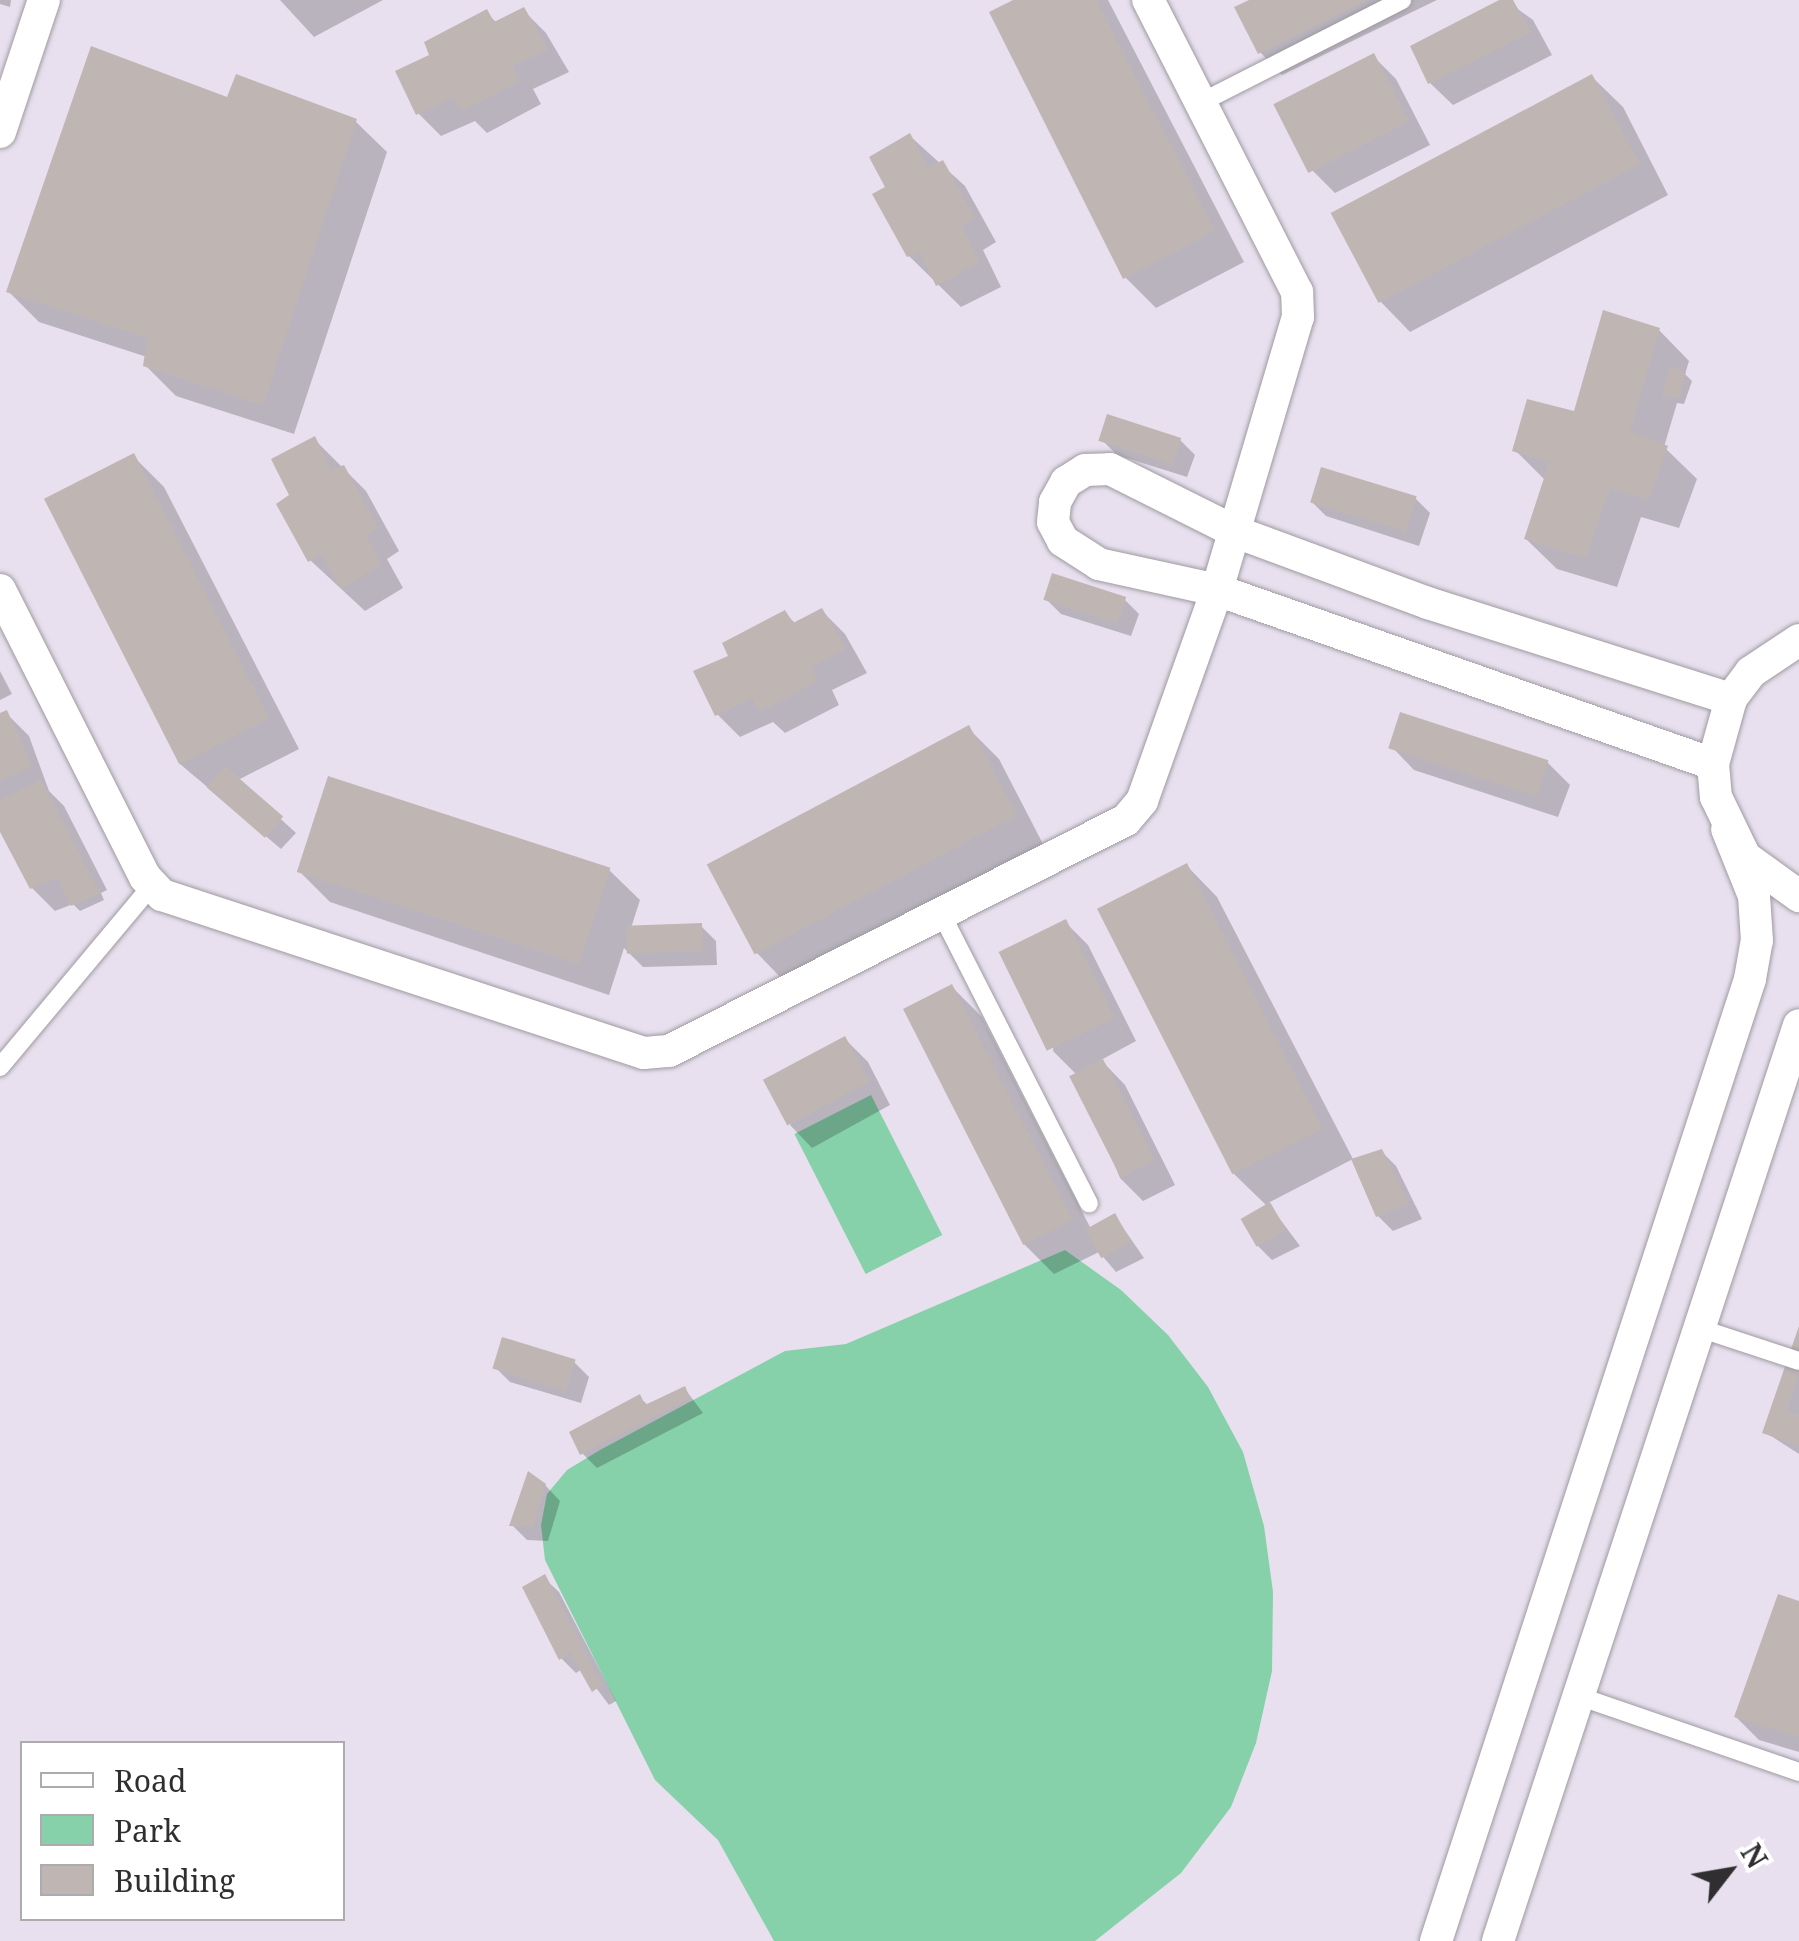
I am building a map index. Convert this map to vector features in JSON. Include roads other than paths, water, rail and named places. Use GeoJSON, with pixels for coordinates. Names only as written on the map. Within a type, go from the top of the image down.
{"type":"FeatureCollection","features":[{"type":"Feature","properties":{"kind":"street"},"geometry":{"type":"LineString","coordinates":[[0,132],[44,0]]}},
{"type":"Feature","properties":{"kind":"street"},"geometry":{"type":"LineString","coordinates":[[0,590],[152,885],[162,895],[644,1054],[669,1051],[941,912],[1134,810],[1217,590],[1298,317],[1296,292],[1148,0]]}},
{"type":"Feature","properties":{"kind":"street"},"geometry":{"type":"LineString","coordinates":[[1713,764],[1217,590],[1080,557],[1053,522],[1056,502],[1066,482],[1085,470],[1110,469],[1236,532],[1428,603],[1730,700]]}},
{"type":"Feature","properties":{"kind":"street"},"geometry":{"type":"LineString","coordinates":[[1411,655],[1428,603]]}},
{"type":"Feature","properties":{"kind":"street"},"geometry":{"type":"LineString","coordinates":[[1436,1941],[1750,979],[1757,941],[1754,896],[1727,829],[1713,764],[1730,700],[1751,672],[1799,640]]}},
{"type":"Feature","properties":{"kind":"street"},"geometry":{"type":"LineString","coordinates":[[1727,829],[1745,857],[1799,896]]}},
{"type":"Feature","properties":{"kind":"street"},"geometry":{"type":"LineString","coordinates":[[1498,1941],[1799,1025]]}},
{"type":"Feature","properties":{"kind":"lane"},"geometry":{"type":"LineString","coordinates":[[1200,104],[1402,0]]}},
{"type":"Feature","properties":{"kind":"lane"},"geometry":{"type":"LineString","coordinates":[[0,1067],[152,885]]}},
{"type":"Feature","properties":{"kind":"lane"},"geometry":{"type":"LineString","coordinates":[[941,912],[1089,1204]]}},
{"type":"Feature","properties":{"kind":"lane"},"geometry":{"type":"LineString","coordinates":[[1699,1328],[1799,1361]]}},
{"type":"Feature","properties":{"kind":"lane"},"geometry":{"type":"LineString","coordinates":[[1578,1696],[1799,1772]]}}]}
